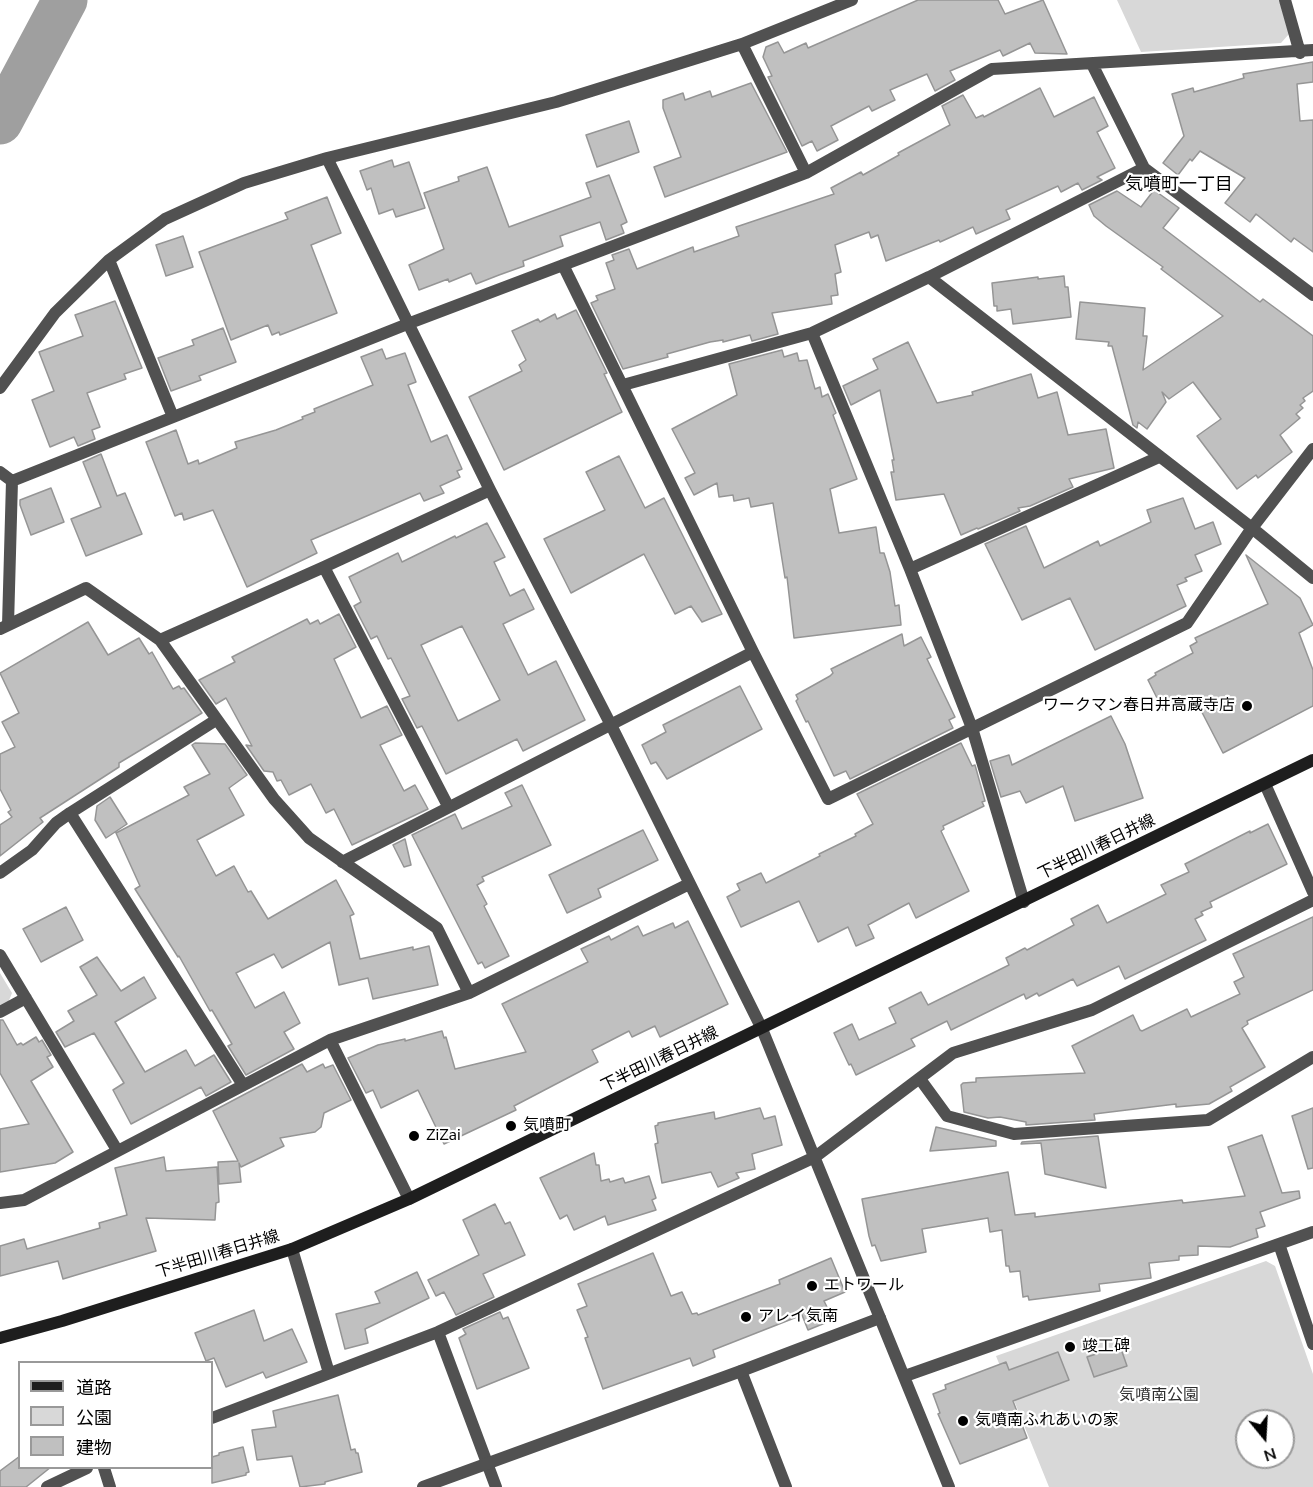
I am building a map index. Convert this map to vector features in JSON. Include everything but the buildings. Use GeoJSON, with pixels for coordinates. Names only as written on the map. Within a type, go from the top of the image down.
{"type":"FeatureCollection","features":[{"type":"Feature","properties":{"kind":"main road","name":"下半田川春日井線"},"geometry":{"type":"LineString","coordinates":[[0,1338],[62,1321],[292,1249],[409,1199],[1313,760]]}},
{"type":"Feature","properties":{"kind":"street"},"geometry":{"type":"LineString","coordinates":[[0,388],[55,313],[109,260],[165,219],[244,183],[327,158],[556,102],[742,44],[852,0]]}},
{"type":"Feature","properties":{"kind":"street"},"geometry":{"type":"LineString","coordinates":[[1285,0],[1300,52]]}},
{"type":"Feature","properties":{"kind":"street"},"geometry":{"type":"LineString","coordinates":[[742,44],[806,173]]}},
{"type":"Feature","properties":{"kind":"street"},"geometry":{"type":"LineString","coordinates":[[12,481],[410,323],[806,173],[992,69],[1313,50]]}},
{"type":"Feature","properties":{"kind":"street"},"geometry":{"type":"LineString","coordinates":[[1092,64],[1144,168],[1313,295]]}},
{"type":"Feature","properties":{"kind":"street"},"geometry":{"type":"LineString","coordinates":[[327,158],[490,490],[762,1029],[949,1487]]}},
{"type":"Feature","properties":{"kind":"street"},"geometry":{"type":"LineString","coordinates":[[623,386],[812,333],[929,277],[1144,168]]}},
{"type":"Feature","properties":{"kind":"street"},"geometry":{"type":"LineString","coordinates":[[109,260],[173,417]]}},
{"type":"Feature","properties":{"kind":"street"},"geometry":{"type":"LineString","coordinates":[[563,265],[753,652],[828,799],[1187,623],[1252,528],[1313,449]]}},
{"type":"Feature","properties":{"kind":"street"},"geometry":{"type":"LineString","coordinates":[[929,277],[1313,578]]}},
{"type":"Feature","properties":{"kind":"street"},"geometry":{"type":"LineString","coordinates":[[812,333],[910,569],[972,728],[1024,902]]}},
{"type":"Feature","properties":{"kind":"street"},"geometry":{"type":"LineString","coordinates":[[910,569],[1159,457]]}},
{"type":"Feature","properties":{"kind":"street"},"geometry":{"type":"LineString","coordinates":[[0,472],[12,481]]}},
{"type":"Feature","properties":{"kind":"street"},"geometry":{"type":"LineString","coordinates":[[12,481],[4,627],[86,588],[160,640],[274,799],[309,838],[437,928],[469,993]]}},
{"type":"Feature","properties":{"kind":"street"},"geometry":{"type":"LineString","coordinates":[[160,640],[490,490]]}},
{"type":"Feature","properties":{"kind":"street"},"geometry":{"type":"LineString","coordinates":[[324,567],[448,806]]}},
{"type":"Feature","properties":{"kind":"street"},"geometry":{"type":"LineString","coordinates":[[342,862],[753,652]]}},
{"type":"Feature","properties":{"kind":"street"},"geometry":{"type":"LineString","coordinates":[[0,873],[32,850],[56,824],[70,813],[216,720]]}},
{"type":"Feature","properties":{"kind":"street"},"geometry":{"type":"LineString","coordinates":[[1265,784],[1313,892]]}},
{"type":"Feature","properties":{"kind":"street"},"geometry":{"type":"LineString","coordinates":[[70,813],[243,1085]]}},
{"type":"Feature","properties":{"kind":"street"},"geometry":{"type":"LineString","coordinates":[[0,1203],[24,1200],[330,1040],[469,993],[689,884]]}},
{"type":"Feature","properties":{"kind":"street"},"geometry":{"type":"LineString","coordinates":[[213,1418],[438,1332],[815,1156],[953,1053],[1092,1010],[1313,900]]}},
{"type":"Feature","properties":{"kind":"street"},"geometry":{"type":"LineString","coordinates":[[0,955],[117,1150]]}},
{"type":"Feature","properties":{"kind":"street"},"geometry":{"type":"LineString","coordinates":[[0,1012],[26,998]]}},
{"type":"Feature","properties":{"kind":"street"},"geometry":{"type":"LineString","coordinates":[[330,1040],[409,1199]]}},
{"type":"Feature","properties":{"kind":"street"},"geometry":{"type":"LineString","coordinates":[[920,1079],[947,1116],[1014,1134],[1208,1120],[1313,1057]]}},
{"type":"Feature","properties":{"kind":"street"},"geometry":{"type":"LineString","coordinates":[[904,1376],[1313,1232]]}},
{"type":"Feature","properties":{"kind":"street"},"geometry":{"type":"LineString","coordinates":[[1279,1244],[1313,1344]]}},
{"type":"Feature","properties":{"kind":"street"},"geometry":{"type":"LineString","coordinates":[[292,1249],[329,1373]]}},
{"type":"Feature","properties":{"kind":"street"},"geometry":{"type":"LineString","coordinates":[[423,1487],[880,1318]]}},
{"type":"Feature","properties":{"kind":"street"},"geometry":{"type":"LineString","coordinates":[[438,1332],[496,1487]]}},
{"type":"Feature","properties":{"kind":"street"},"geometry":{"type":"LineString","coordinates":[[741,1371],[786,1487]]}},
{"type":"Feature","properties":{"kind":"street"},"geometry":{"type":"LineString","coordinates":[[47,1487],[83,1469]]}},
{"type":"Feature","properties":{"kind":"street"},"geometry":{"type":"LineString","coordinates":[[105,1469],[110,1487]]}},
{"type":"Feature","properties":{"kind":"green space"},"geometry":{"type":"Polygon","coordinates":[[[1117,0],[1279,0],[1289,34],[1281,43],[1141,52],[1117,0]]]}},
{"type":"Feature","properties":{"kind":"green space"},"geometry":{"type":"Polygon","coordinates":[[[0,973],[12,993],[8,1003],[0,1007],[0,973]]]}},
{"type":"Feature","properties":{"kind":"green space","name":"気噴南公園"},"geometry":{"type":"Polygon","coordinates":[[[1266,1261],[1275,1266],[1313,1374],[1313,1487],[1049,1487],[996,1356],[1266,1261]]]}},
{"type":"Feature","properties":{"kind":"waterway"},"geometry":{"type":"LineString","coordinates":[[0,122],[65,0]]}},
{"type":"Feature","properties":{"kind":"place","name":"ワークマン春日井高蔵寺店"},"geometry":{"type":"Point","coordinates":[1247,706]}},
{"type":"Feature","properties":{"kind":"place","name":"気噴町"},"geometry":{"type":"Point","coordinates":[511,1126]}},
{"type":"Feature","properties":{"kind":"place","name":"ZiZai"},"geometry":{"type":"Point","coordinates":[414,1136]}},
{"type":"Feature","properties":{"kind":"place","name":"エトワール"},"geometry":{"type":"Point","coordinates":[812,1286]}},
{"type":"Feature","properties":{"kind":"place","name":"アレイ気南"},"geometry":{"type":"Point","coordinates":[746,1317]}},
{"type":"Feature","properties":{"kind":"place","name":"竣工碑"},"geometry":{"type":"Point","coordinates":[1070,1347]}},
{"type":"Feature","properties":{"kind":"place","name":"気噴南ふれあいの家"},"geometry":{"type":"Point","coordinates":[963,1421]}},
{"type":"Feature","properties":{"kind":"district","name":"気噴町一丁目"},"geometry":{"type":"Point","coordinates":[1179,186]}}]}
